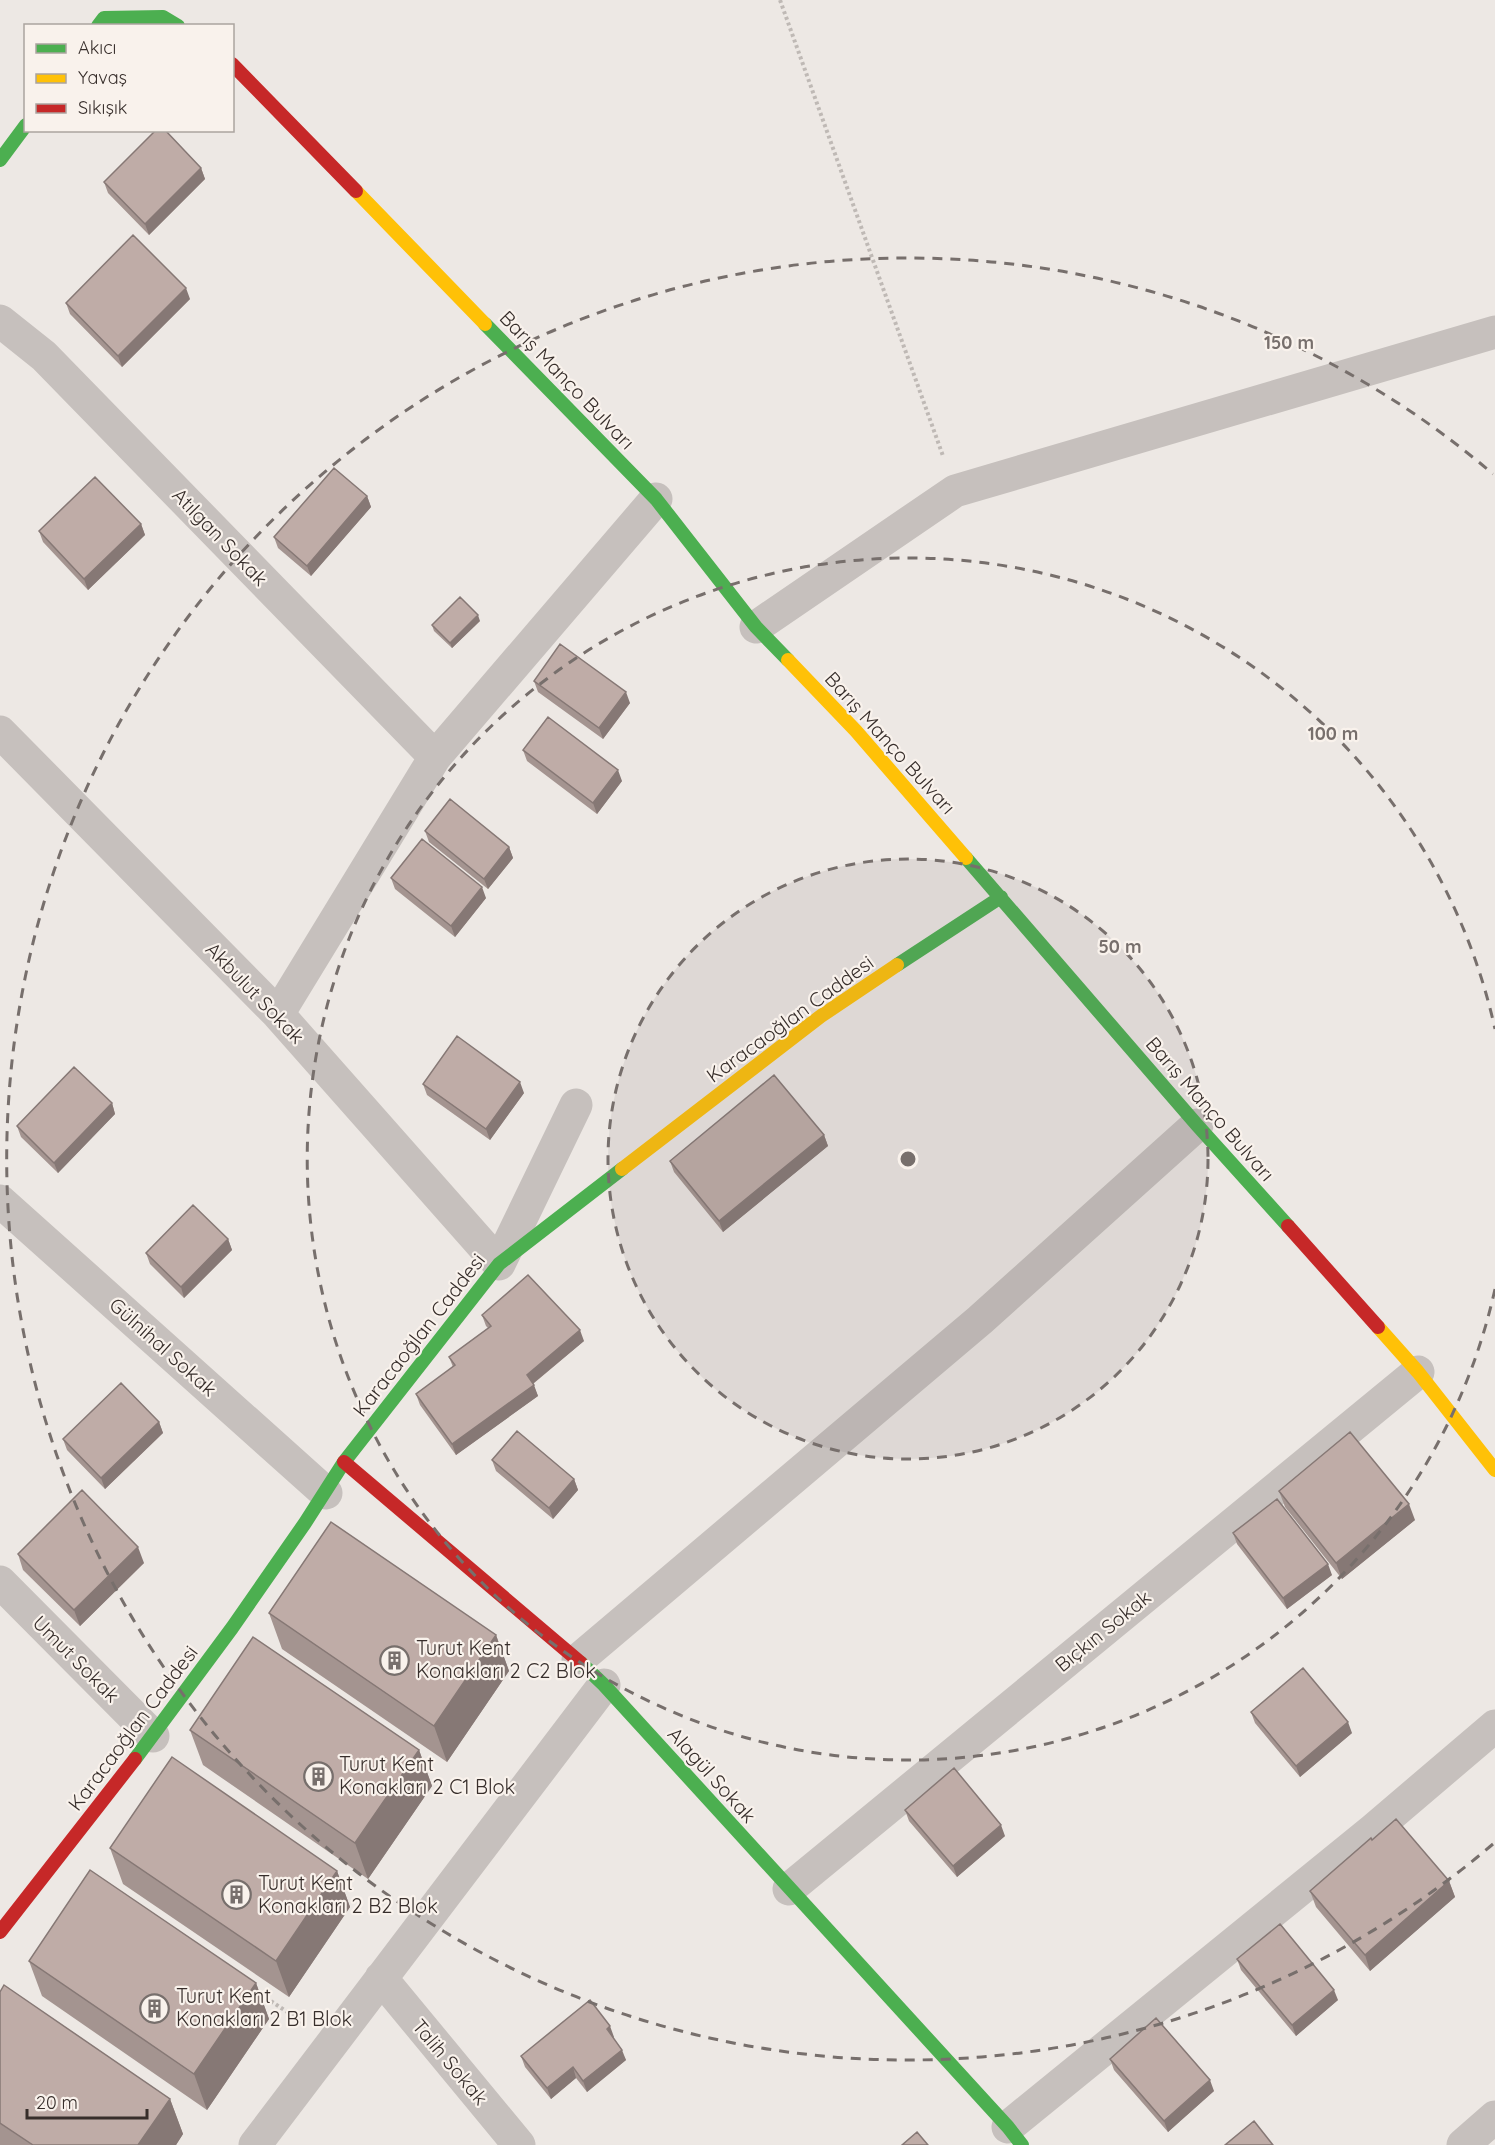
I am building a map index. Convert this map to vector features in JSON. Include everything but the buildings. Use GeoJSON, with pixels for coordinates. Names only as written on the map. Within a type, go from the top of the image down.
{"type":"FeatureCollection","features":[{"type":"Feature","properties":{"kind":"street"},"geometry":{"type":"LineString","coordinates":[[106,14],[163,17],[175,24]]}},
{"type":"Feature","properties":{"kind":"street","name":"Barış Manço Bulvarı"},"geometry":{"type":"LineString","coordinates":[[234,65],[656,499],[756,627],[856,731],[1197,1125],[1418,1372],[1495,1470]]}},
{"type":"Feature","properties":{"kind":"street"},"geometry":{"type":"LineString","coordinates":[[0,160],[24,128]]}},
{"type":"Feature","properties":{"kind":"street","name":"Atılgan Sokak"},"geometry":{"type":"LineString","coordinates":[[0,321],[44,356],[435,758]]}},
{"type":"Feature","properties":{"kind":"street"},"geometry":{"type":"LineString","coordinates":[[756,627],[955,491],[1495,332]]}},
{"type":"Feature","properties":{"kind":"street"},"geometry":{"type":"LineString","coordinates":[[278,1014],[435,758],[656,499]]}},
{"type":"Feature","properties":{"kind":"street","name":"Akbulut Sokak"},"geometry":{"type":"LineString","coordinates":[[0,732],[278,1014],[499,1264]]}},
{"type":"Feature","properties":{"kind":"street","name":"Karacaoğlan Caddesi"},"geometry":{"type":"LineString","coordinates":[[0,1932],[153,1736],[231,1630],[326,1493],[344,1462],[499,1264],[822,1016],[1001,897]]}},
{"type":"Feature","properties":{"kind":"street"},"geometry":{"type":"LineString","coordinates":[[499,1264],[576,1105]]}},
{"type":"Feature","properties":{"kind":"street"},"geometry":{"type":"LineString","coordinates":[[578,1660],[980,1320],[1197,1125]]}},
{"type":"Feature","properties":{"kind":"street","name":"Gülnihal Sokak"},"geometry":{"type":"LineString","coordinates":[[0,1202],[326,1493]]}},
{"type":"Feature","properties":{"kind":"street","name":"Bıçkın Sokak"},"geometry":{"type":"LineString","coordinates":[[789,1889],[1418,1372]]}},
{"type":"Feature","properties":{"kind":"street","name":"Alagül Sokak"},"geometry":{"type":"LineString","coordinates":[[344,1462],[578,1660],[603,1685],[1015,2136]]}},
{"type":"Feature","properties":{"kind":"street","name":"Umut Sokak"},"geometry":{"type":"LineString","coordinates":[[0,1581],[153,1736]]}},
{"type":"Feature","properties":{"kind":"street"},"geometry":{"type":"LineString","coordinates":[[255,2145],[603,1685]]}},
{"type":"Feature","properties":{"kind":"street"},"geometry":{"type":"LineString","coordinates":[[1015,2136],[1495,1726]]}},
{"type":"Feature","properties":{"kind":"street","name":"Talih Sokak"},"geometry":{"type":"LineString","coordinates":[[381,1978],[519,2145]]}},
{"type":"Feature","properties":{"kind":"street"},"geometry":{"type":"LineString","coordinates":[[1463,2145],[1495,2117]]}},
{"type":"Feature","properties":{"kind":"path"},"geometry":{"type":"LineString","coordinates":[[780,0],[955,491]]}},
{"type":"Feature","properties":{"kind":"path"},"geometry":{"type":"LineString","coordinates":[[417,1758],[427,1765]]}},
{"type":"Feature","properties":{"kind":"path"},"geometry":{"type":"LineString","coordinates":[[248,1985],[332,2043]]}},
{"type":"Feature","properties":{"kind":"traffic: fast"},"geometry":{"type":"LineString","coordinates":[[100,24],[104,18],[163,17],[175,24]]}},
{"type":"Feature","properties":{"kind":"traffic: fast"},"geometry":{"type":"LineString","coordinates":[[0,160],[24,128]]}},
{"type":"Feature","properties":{"kind":"traffic: fast"},"geometry":{"type":"LineString","coordinates":[[485,324],[656,499],[756,627],[788,660]]}},
{"type":"Feature","properties":{"kind":"traffic: fast"},"geometry":{"type":"LineString","coordinates":[[966,858],[1197,1125],[1288,1226]]}},
{"type":"Feature","properties":{"kind":"traffic: fast"},"geometry":{"type":"LineString","coordinates":[[897,965],[1001,897]]}},
{"type":"Feature","properties":{"kind":"traffic: fast"},"geometry":{"type":"LineString","coordinates":[[135,1759],[232,1628],[344,1462],[499,1264],[622,1169]]}},
{"type":"Feature","properties":{"kind":"traffic: fast"},"geometry":{"type":"LineString","coordinates":[[581,1663],[604,1685],[1022,2145]]}},
{"type":"Feature","properties":{"kind":"traffic: slow"},"geometry":{"type":"LineString","coordinates":[[356,191],[485,324]]}},
{"type":"Feature","properties":{"kind":"traffic: slow"},"geometry":{"type":"LineString","coordinates":[[788,660],[856,731],[966,858]]}},
{"type":"Feature","properties":{"kind":"traffic: slow"},"geometry":{"type":"LineString","coordinates":[[622,1169],[821,1016],[897,965]]}},
{"type":"Feature","properties":{"kind":"traffic: slow"},"geometry":{"type":"LineString","coordinates":[[1378,1327],[1418,1372],[1495,1470]]}},
{"type":"Feature","properties":{"kind":"traffic: jam"},"geometry":{"type":"LineString","coordinates":[[234,66],[356,191]]}},
{"type":"Feature","properties":{"kind":"traffic: jam"},"geometry":{"type":"LineString","coordinates":[[1288,1226],[1378,1327]]}},
{"type":"Feature","properties":{"kind":"traffic: jam"},"geometry":{"type":"LineString","coordinates":[[344,1462],[581,1663]]}},
{"type":"Feature","properties":{"kind":"traffic: jam"},"geometry":{"type":"LineString","coordinates":[[0,1932],[135,1759]]}},
{"type":"Feature","properties":{"kind":"place","name":"Turut Kent Konakları 2 C2 Blok"},"geometry":{"type":"Point","coordinates":[395,1660]}},
{"type":"Feature","properties":{"kind":"place","name":"Turut Kent Konakları 2 C1 Blok"},"geometry":{"type":"Point","coordinates":[318,1776]}},
{"type":"Feature","properties":{"kind":"place","name":"Turut Kent Konakları 2 B2 Blok"},"geometry":{"type":"Point","coordinates":[237,1895]}},
{"type":"Feature","properties":{"kind":"place","name":"Turut Kent Konakları 2 B1 Blok"},"geometry":{"type":"Point","coordinates":[155,2008]}}]}
